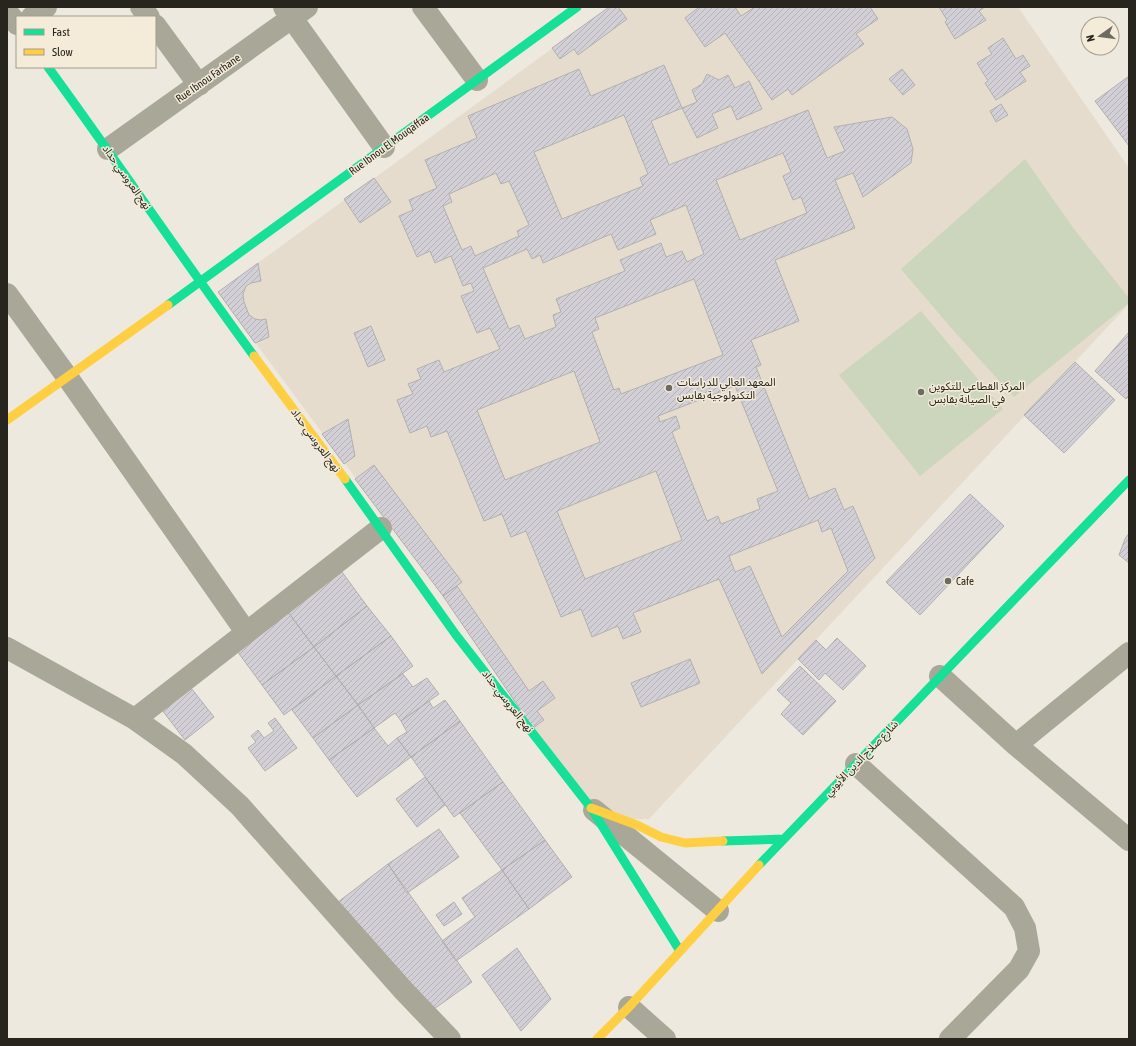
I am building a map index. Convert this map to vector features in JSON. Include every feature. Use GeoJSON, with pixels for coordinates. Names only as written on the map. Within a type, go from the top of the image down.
{"type":"FeatureCollection","features":[{"type":"Feature","properties":{"kind":"street"},"geometry":{"type":"LineString","coordinates":[[33,16],[46,7]]}},
{"type":"Feature","properties":{"kind":"street"},"geometry":{"type":"LineString","coordinates":[[141,7],[148,16]]}},
{"type":"Feature","properties":{"kind":"street"},"geometry":{"type":"LineString","coordinates":[[423,7],[477,80]]}},
{"type":"Feature","properties":{"kind":"street"},"geometry":{"type":"LineString","coordinates":[[294,11],[384,147]]}},
{"type":"Feature","properties":{"kind":"street","name":"Rue Ibnou Farhane"},"geometry":{"type":"LineString","coordinates":[[108,149],[199,85],[294,11]]}},
{"type":"Feature","properties":{"kind":"street","name":"Rue Ibnou El Mouqaffaa"},"geometry":{"type":"LineString","coordinates":[[7,420],[68,378],[477,80],[565,11]]}},
{"type":"Feature","properties":{"kind":"street"},"geometry":{"type":"LineString","coordinates":[[7,12],[16,23]]}},
{"type":"Feature","properties":{"kind":"street"},"geometry":{"type":"LineString","coordinates":[[156,27],[199,85]]}},
{"type":"Feature","properties":{"kind":"street","name":"نهج العروسي حداد"},"geometry":{"type":"LineString","coordinates":[[49,68],[108,149],[200,282],[381,528],[456,635],[591,808],[680,951]]}},
{"type":"Feature","properties":{"kind":"street"},"geometry":{"type":"LineString","coordinates":[[7,294],[68,378],[246,632]]}},
{"type":"Feature","properties":{"kind":"street","name":"شارع صلاح الدين الأيوبي"},"geometry":{"type":"LineString","coordinates":[[597,1039],[629,1007],[783,839],[1129,480]]}},
{"type":"Feature","properties":{"kind":"street"},"geometry":{"type":"LineString","coordinates":[[135,719],[381,528]]}},
{"type":"Feature","properties":{"kind":"street"},"geometry":{"type":"LineString","coordinates":[[7,648],[135,719],[184,754],[240,806],[404,991],[450,1039]]}},
{"type":"Feature","properties":{"kind":"street"},"geometry":{"type":"LineString","coordinates":[[1016,746],[1129,653]]}},
{"type":"Feature","properties":{"kind":"street"},"geometry":{"type":"LineString","coordinates":[[940,676],[1016,746],[1129,840]]}},
{"type":"Feature","properties":{"kind":"street"},"geometry":{"type":"LineString","coordinates":[[856,764],[1014,907],[1025,928],[1029,952],[1019,969],[950,1039]]}},
{"type":"Feature","properties":{"kind":"street"},"geometry":{"type":"LineString","coordinates":[[591,808],[637,825],[661,837],[685,843],[783,839]]}},
{"type":"Feature","properties":{"kind":"street"},"geometry":{"type":"LineString","coordinates":[[591,808],[718,911]]}},
{"type":"Feature","properties":{"kind":"street"},"geometry":{"type":"LineString","coordinates":[[629,1007],[665,1039]]}},
{"type":"Feature","properties":{"kind":"shaded area","name":"المعهد العالي للدراسات التكنولوجية بقابس"},"geometry":{"type":"Polygon","coordinates":[[[609,7],[1018,7],[1129,168],[1129,304],[649,819],[602,819],[533,728],[443,596],[218,292],[609,7]]]}},
{"type":"Feature","properties":{"kind":"green space"},"geometry":{"type":"Polygon","coordinates":[[[1025,159],[1074,229],[1129,298],[1129,303],[1014,397],[952,329],[901,269],[1025,159]]]}},
{"type":"Feature","properties":{"kind":"green space","name":"المركز القطاعى للتكوين في الصيانة بقابس"},"geometry":{"type":"Polygon","coordinates":[[[921,311],[1003,409],[920,476],[839,375],[921,311]]]}},
{"type":"Feature","properties":{"kind":"building"},"geometry":{"type":"Polygon","coordinates":[[[609,7],[618,7],[627,19],[578,55],[574,49],[560,59],[552,48],[609,7]]]}},
{"type":"Feature","properties":{"kind":"building"},"geometry":{"type":"Polygon","coordinates":[[[697,7],[735,7],[741,16],[755,7],[870,7],[878,19],[856,34],[864,44],[792,95],[788,89],[772,100],[725,33],[705,47],[685,18],[698,8],[697,7]]]}},
{"type":"Feature","properties":{"kind":"building"},"geometry":{"type":"Polygon","coordinates":[[[939,7],[985,7],[979,11],[986,20],[955,39],[945,22],[947,20],[939,7]]]}},
{"type":"Feature","properties":{"kind":"building"},"geometry":{"type":"Polygon","coordinates":[[[1003,38],[1016,59],[1023,55],[1030,66],[1020,72],[1026,81],[996,100],[985,83],[988,81],[977,63],[992,54],[988,48],[1003,38]]]}},
{"type":"Feature","properties":{"kind":"building"},"geometry":{"type":"Polygon","coordinates":[[[664,65],[682,108],[651,121],[669,165],[808,110],[827,158],[845,151],[834,127],[892,117],[907,129],[913,149],[911,163],[863,197],[853,173],[835,180],[855,228],[775,260],[799,321],[751,340],[761,365],[756,367],[809,499],[835,488],[844,510],[853,506],[875,558],[762,674],[719,579],[633,613],[641,632],[623,639],[618,626],[592,637],[581,609],[561,617],[526,531],[511,537],[502,514],[484,521],[447,431],[431,437],[427,426],[410,433],[397,400],[413,394],[408,384],[421,379],[417,369],[439,360],[444,372],[500,349],[490,328],[477,333],[461,296],[474,291],[471,283],[463,286],[451,256],[435,263],[430,251],[417,257],[399,216],[413,210],[409,200],[437,188],[425,160],[477,138],[468,116],[579,69],[591,96],[664,65]],[[624,115],[534,152],[562,219],[643,186],[640,178],[648,174],[624,115]],[[783,153],[716,180],[740,240],[807,213],[801,197],[793,200],[783,176],[791,172],[783,153]],[[496,173],[449,194],[452,202],[443,206],[462,250],[471,246],[475,256],[519,236],[517,231],[529,225],[509,181],[501,184],[496,173]],[[686,205],[650,220],[656,234],[618,250],[611,234],[543,263],[540,255],[532,259],[527,249],[483,268],[509,329],[519,325],[525,339],[556,327],[553,315],[561,312],[556,299],[625,271],[620,260],[661,243],[666,257],[682,251],[687,262],[704,254],[686,205]],[[694,279],[595,318],[599,329],[592,332],[614,390],[619,388],[621,394],[723,355],[694,279]],[[574,371],[477,410],[505,480],[600,442],[574,371]],[[735,386],[658,416],[660,422],[676,416],[680,428],[672,432],[707,521],[718,516],[721,524],[760,509],[757,499],[778,491],[735,386]],[[656,471],[557,511],[585,579],[682,540],[656,471]],[[818,520],[729,556],[735,572],[750,566],[782,637],[848,571],[831,528],[822,532],[818,520]]]}},
{"type":"Feature","properties":{"kind":"building"},"geometry":{"type":"Polygon","coordinates":[[[902,69],[915,85],[903,95],[889,79],[902,69]]]}},
{"type":"Feature","properties":{"kind":"building"},"geometry":{"type":"Polygon","coordinates":[[[707,74],[719,80],[728,75],[735,88],[749,81],[762,109],[737,120],[731,106],[712,114],[718,128],[697,138],[682,108],[697,102],[692,90],[702,84],[707,74]]]}},
{"type":"Feature","properties":{"kind":"building"},"geometry":{"type":"Polygon","coordinates":[[[1129,76],[1129,146],[1095,101],[1129,76]]]}},
{"type":"Feature","properties":{"kind":"building"},"geometry":{"type":"Polygon","coordinates":[[[1001,104],[1008,115],[996,122],[990,111],[1001,104]]]}},
{"type":"Feature","properties":{"kind":"building"},"geometry":{"type":"Polygon","coordinates":[[[374,178],[391,202],[360,223],[344,199],[374,178]]]}},
{"type":"Feature","properties":{"kind":"building"},"geometry":{"type":"Polygon","coordinates":[[[258,263],[261,281],[251,283],[246,286],[243,294],[244,302],[249,315],[255,319],[266,319],[269,337],[255,343],[218,292],[258,263]]]}},
{"type":"Feature","properties":{"kind":"building"},"geometry":{"type":"Polygon","coordinates":[[[371,326],[385,360],[368,367],[354,333],[371,326]]]}},
{"type":"Feature","properties":{"kind":"building"},"geometry":{"type":"Polygon","coordinates":[[[1129,332],[1129,396],[1126,399],[1095,371],[1129,332]]]}},
{"type":"Feature","properties":{"kind":"building"},"geometry":{"type":"Polygon","coordinates":[[[1075,362],[1115,400],[1064,453],[1024,415],[1075,362]]]}},
{"type":"Feature","properties":{"kind":"building"},"geometry":{"type":"Polygon","coordinates":[[[348,419],[355,456],[344,464],[322,434],[348,419]]]}},
{"type":"Feature","properties":{"kind":"building"},"geometry":{"type":"Polygon","coordinates":[[[374,465],[462,582],[443,596],[355,479],[374,465]]]}},
{"type":"Feature","properties":{"kind":"building"},"geometry":{"type":"Polygon","coordinates":[[[970,494],[1004,526],[920,615],[886,582],[970,494]]]}},
{"type":"Feature","properties":{"kind":"building"},"geometry":{"type":"Polygon","coordinates":[[[1129,533],[1129,563],[1119,555],[1129,533]]]}},
{"type":"Feature","properties":{"kind":"building"},"geometry":{"type":"Polygon","coordinates":[[[342,572],[367,606],[314,647],[288,612],[342,572]]]}},
{"type":"Feature","properties":{"kind":"building"},"geometry":{"type":"Polygon","coordinates":[[[457,586],[529,691],[543,681],[555,698],[537,711],[544,720],[533,728],[443,596],[457,586]]]}},
{"type":"Feature","properties":{"kind":"building"},"geometry":{"type":"Polygon","coordinates":[[[367,606],[391,636],[336,676],[314,647],[367,606]]]}},
{"type":"Feature","properties":{"kind":"building"},"geometry":{"type":"Polygon","coordinates":[[[288,612],[314,647],[262,685],[237,651],[288,612]]]}},
{"type":"Feature","properties":{"kind":"building"},"geometry":{"type":"Polygon","coordinates":[[[391,636],[413,666],[358,705],[336,676],[391,636]]]}},
{"type":"Feature","properties":{"kind":"building"},"geometry":{"type":"Polygon","coordinates":[[[837,638],[866,666],[843,690],[825,673],[819,680],[798,659],[816,640],[826,650],[837,638]]]}},
{"type":"Feature","properties":{"kind":"building"},"geometry":{"type":"Polygon","coordinates":[[[314,647],[336,676],[284,715],[262,685],[314,647]]]}},
{"type":"Feature","properties":{"kind":"building"},"geometry":{"type":"Polygon","coordinates":[[[690,659],[700,683],[641,707],[631,683],[690,659]]]}},
{"type":"Feature","properties":{"kind":"building"},"geometry":{"type":"Polygon","coordinates":[[[800,666],[836,701],[803,735],[781,714],[791,703],[777,690],[800,666]]]}},
{"type":"Feature","properties":{"kind":"building"},"geometry":{"type":"Polygon","coordinates":[[[403,674],[413,687],[427,678],[439,694],[401,721],[395,713],[374,728],[358,705],[403,674]]]}},
{"type":"Feature","properties":{"kind":"building"},"geometry":{"type":"Polygon","coordinates":[[[336,676],[358,705],[313,738],[292,710],[336,676]]]}},
{"type":"Feature","properties":{"kind":"building"},"geometry":{"type":"Polygon","coordinates":[[[191,688],[214,717],[185,740],[162,710],[191,688]]]}},
{"type":"Feature","properties":{"kind":"building"},"geometry":{"type":"Polygon","coordinates":[[[445,700],[460,721],[411,757],[397,738],[407,732],[401,721],[429,701],[433,708],[445,700]]]}},
{"type":"Feature","properties":{"kind":"building"},"geometry":{"type":"Polygon","coordinates":[[[358,705],[374,728],[329,760],[313,738],[358,705]]]}},
{"type":"Feature","properties":{"kind":"building"},"geometry":{"type":"Polygon","coordinates":[[[275,718],[297,748],[265,771],[248,748],[256,742],[251,736],[258,730],[264,738],[274,731],[268,723],[275,718]]]}},
{"type":"Feature","properties":{"kind":"building"},"geometry":{"type":"Polygon","coordinates":[[[460,721],[503,782],[454,817],[411,757],[460,721]]]}},
{"type":"Feature","properties":{"kind":"building"},"geometry":{"type":"Polygon","coordinates":[[[374,728],[388,746],[397,738],[411,757],[357,797],[329,760],[374,728]]]}},
{"type":"Feature","properties":{"kind":"building"},"geometry":{"type":"Polygon","coordinates":[[[425,777],[445,805],[417,827],[396,799],[425,777]]]}},
{"type":"Feature","properties":{"kind":"building"},"geometry":{"type":"Polygon","coordinates":[[[503,782],[545,840],[502,870],[460,813],[503,782]]]}},
{"type":"Feature","properties":{"kind":"building"},"geometry":{"type":"Polygon","coordinates":[[[439,829],[459,857],[407,893],[388,864],[439,829]]]}},
{"type":"Feature","properties":{"kind":"building"},"geometry":{"type":"Polygon","coordinates":[[[545,840],[572,877],[529,909],[502,870],[545,840]]]}},
{"type":"Feature","properties":{"kind":"building"},"geometry":{"type":"Polygon","coordinates":[[[388,864],[472,982],[434,1009],[338,902],[388,864]]]}},
{"type":"Feature","properties":{"kind":"building"},"geometry":{"type":"Polygon","coordinates":[[[502,870],[529,909],[456,961],[442,941],[475,917],[462,898],[502,870]]]}},
{"type":"Feature","properties":{"kind":"building"},"geometry":{"type":"Polygon","coordinates":[[[454,902],[462,914],[444,926],[436,915],[454,902]]]}},
{"type":"Feature","properties":{"kind":"building"},"geometry":{"type":"Polygon","coordinates":[[[517,948],[551,999],[521,1031],[482,975],[517,948]]]}},
{"type":"Feature","properties":{"kind":"traffic: fast"},"geometry":{"type":"LineString","coordinates":[[168,305],[577,7]]}},
{"type":"Feature","properties":{"kind":"traffic: fast"},"geometry":{"type":"LineString","coordinates":[[49,68],[254,356]]}},
{"type":"Feature","properties":{"kind":"traffic: fast"},"geometry":{"type":"LineString","coordinates":[[345,479],[456,635],[591,808],[680,951]]}},
{"type":"Feature","properties":{"kind":"traffic: fast"},"geometry":{"type":"LineString","coordinates":[[759,865],[1129,480]]}},
{"type":"Feature","properties":{"kind":"traffic: fast"},"geometry":{"type":"LineString","coordinates":[[723,841],[783,839]]}},
{"type":"Feature","properties":{"kind":"traffic: slow"},"geometry":{"type":"LineString","coordinates":[[7,420],[168,305]]}},
{"type":"Feature","properties":{"kind":"traffic: slow"},"geometry":{"type":"LineString","coordinates":[[254,356],[345,479]]}},
{"type":"Feature","properties":{"kind":"traffic: slow"},"geometry":{"type":"LineString","coordinates":[[591,808],[637,825],[661,837],[685,843],[723,841]]}},
{"type":"Feature","properties":{"kind":"traffic: slow"},"geometry":{"type":"LineString","coordinates":[[597,1039],[629,1007],[759,865]]}},
{"type":"Feature","properties":{"kind":"place","name":"المعهد العالي للدراسات التكنولوجية بقابس"},"geometry":{"type":"Point","coordinates":[669,388]}},
{"type":"Feature","properties":{"kind":"place","name":"المركز القطاعى للتكوين في الصيانة بقابس"},"geometry":{"type":"Point","coordinates":[921,392]}},
{"type":"Feature","properties":{"kind":"place","name":"Cafe"},"geometry":{"type":"Point","coordinates":[948,581]}}]}
